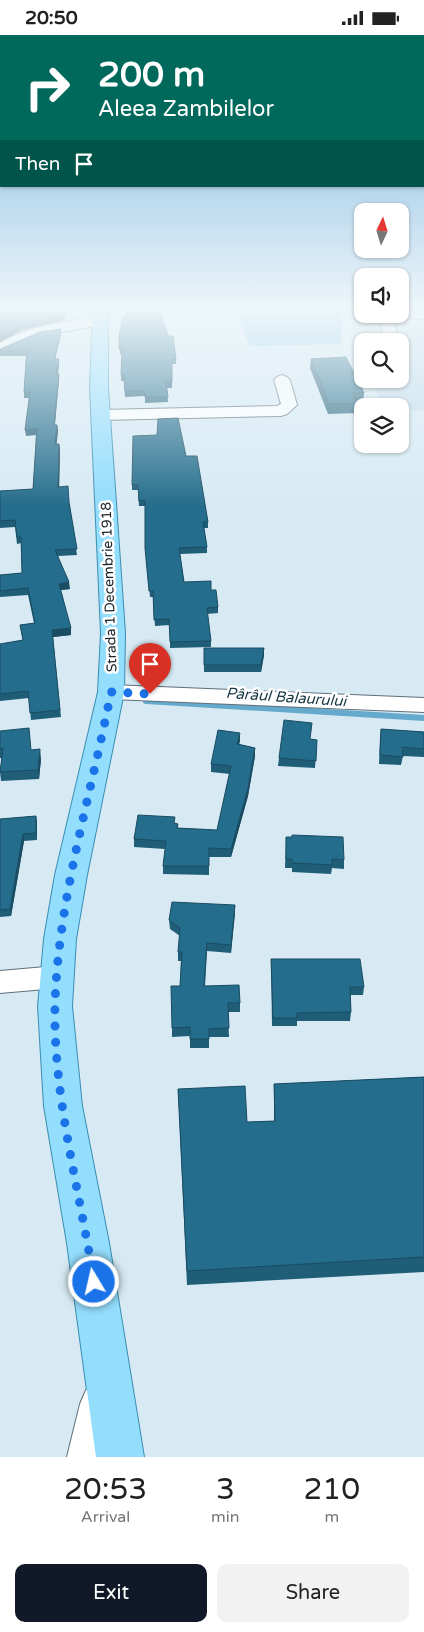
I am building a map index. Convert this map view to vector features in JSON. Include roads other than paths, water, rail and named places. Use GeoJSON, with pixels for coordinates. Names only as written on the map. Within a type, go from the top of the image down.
{"type":"FeatureCollection","features":[{"type":"Feature","properties":{"kind":"main road","name":"Strada 1 Decembrie 1918"},"geometry":{"type":"LineString","coordinates":[[101,373],[101,415],[113,633],[111,692],[71,875],[60,939],[56,1029],[60,1079],[107,1361],[120,1457]]}},
{"type":"Feature","properties":{"kind":"street"},"geometry":{"type":"LineString","coordinates":[[101,415],[280,411],[289,405],[282,380]]}},
{"type":"Feature","properties":{"kind":"street"},"geometry":{"type":"LineString","coordinates":[[111,692],[424,705]]}},
{"type":"Feature","properties":{"kind":"street"},"geometry":{"type":"LineString","coordinates":[[0,982],[57,977]]}},
{"type":"Feature","properties":{"kind":"street"},"geometry":{"type":"LineString","coordinates":[[87,1457],[98,1417],[107,1361]]}},
{"type":"Feature","properties":{"kind":"waterway","name":"Pârâul Balaurului"},"geometry":{"type":"LineString","coordinates":[[146,701],[424,718]]}}]}
